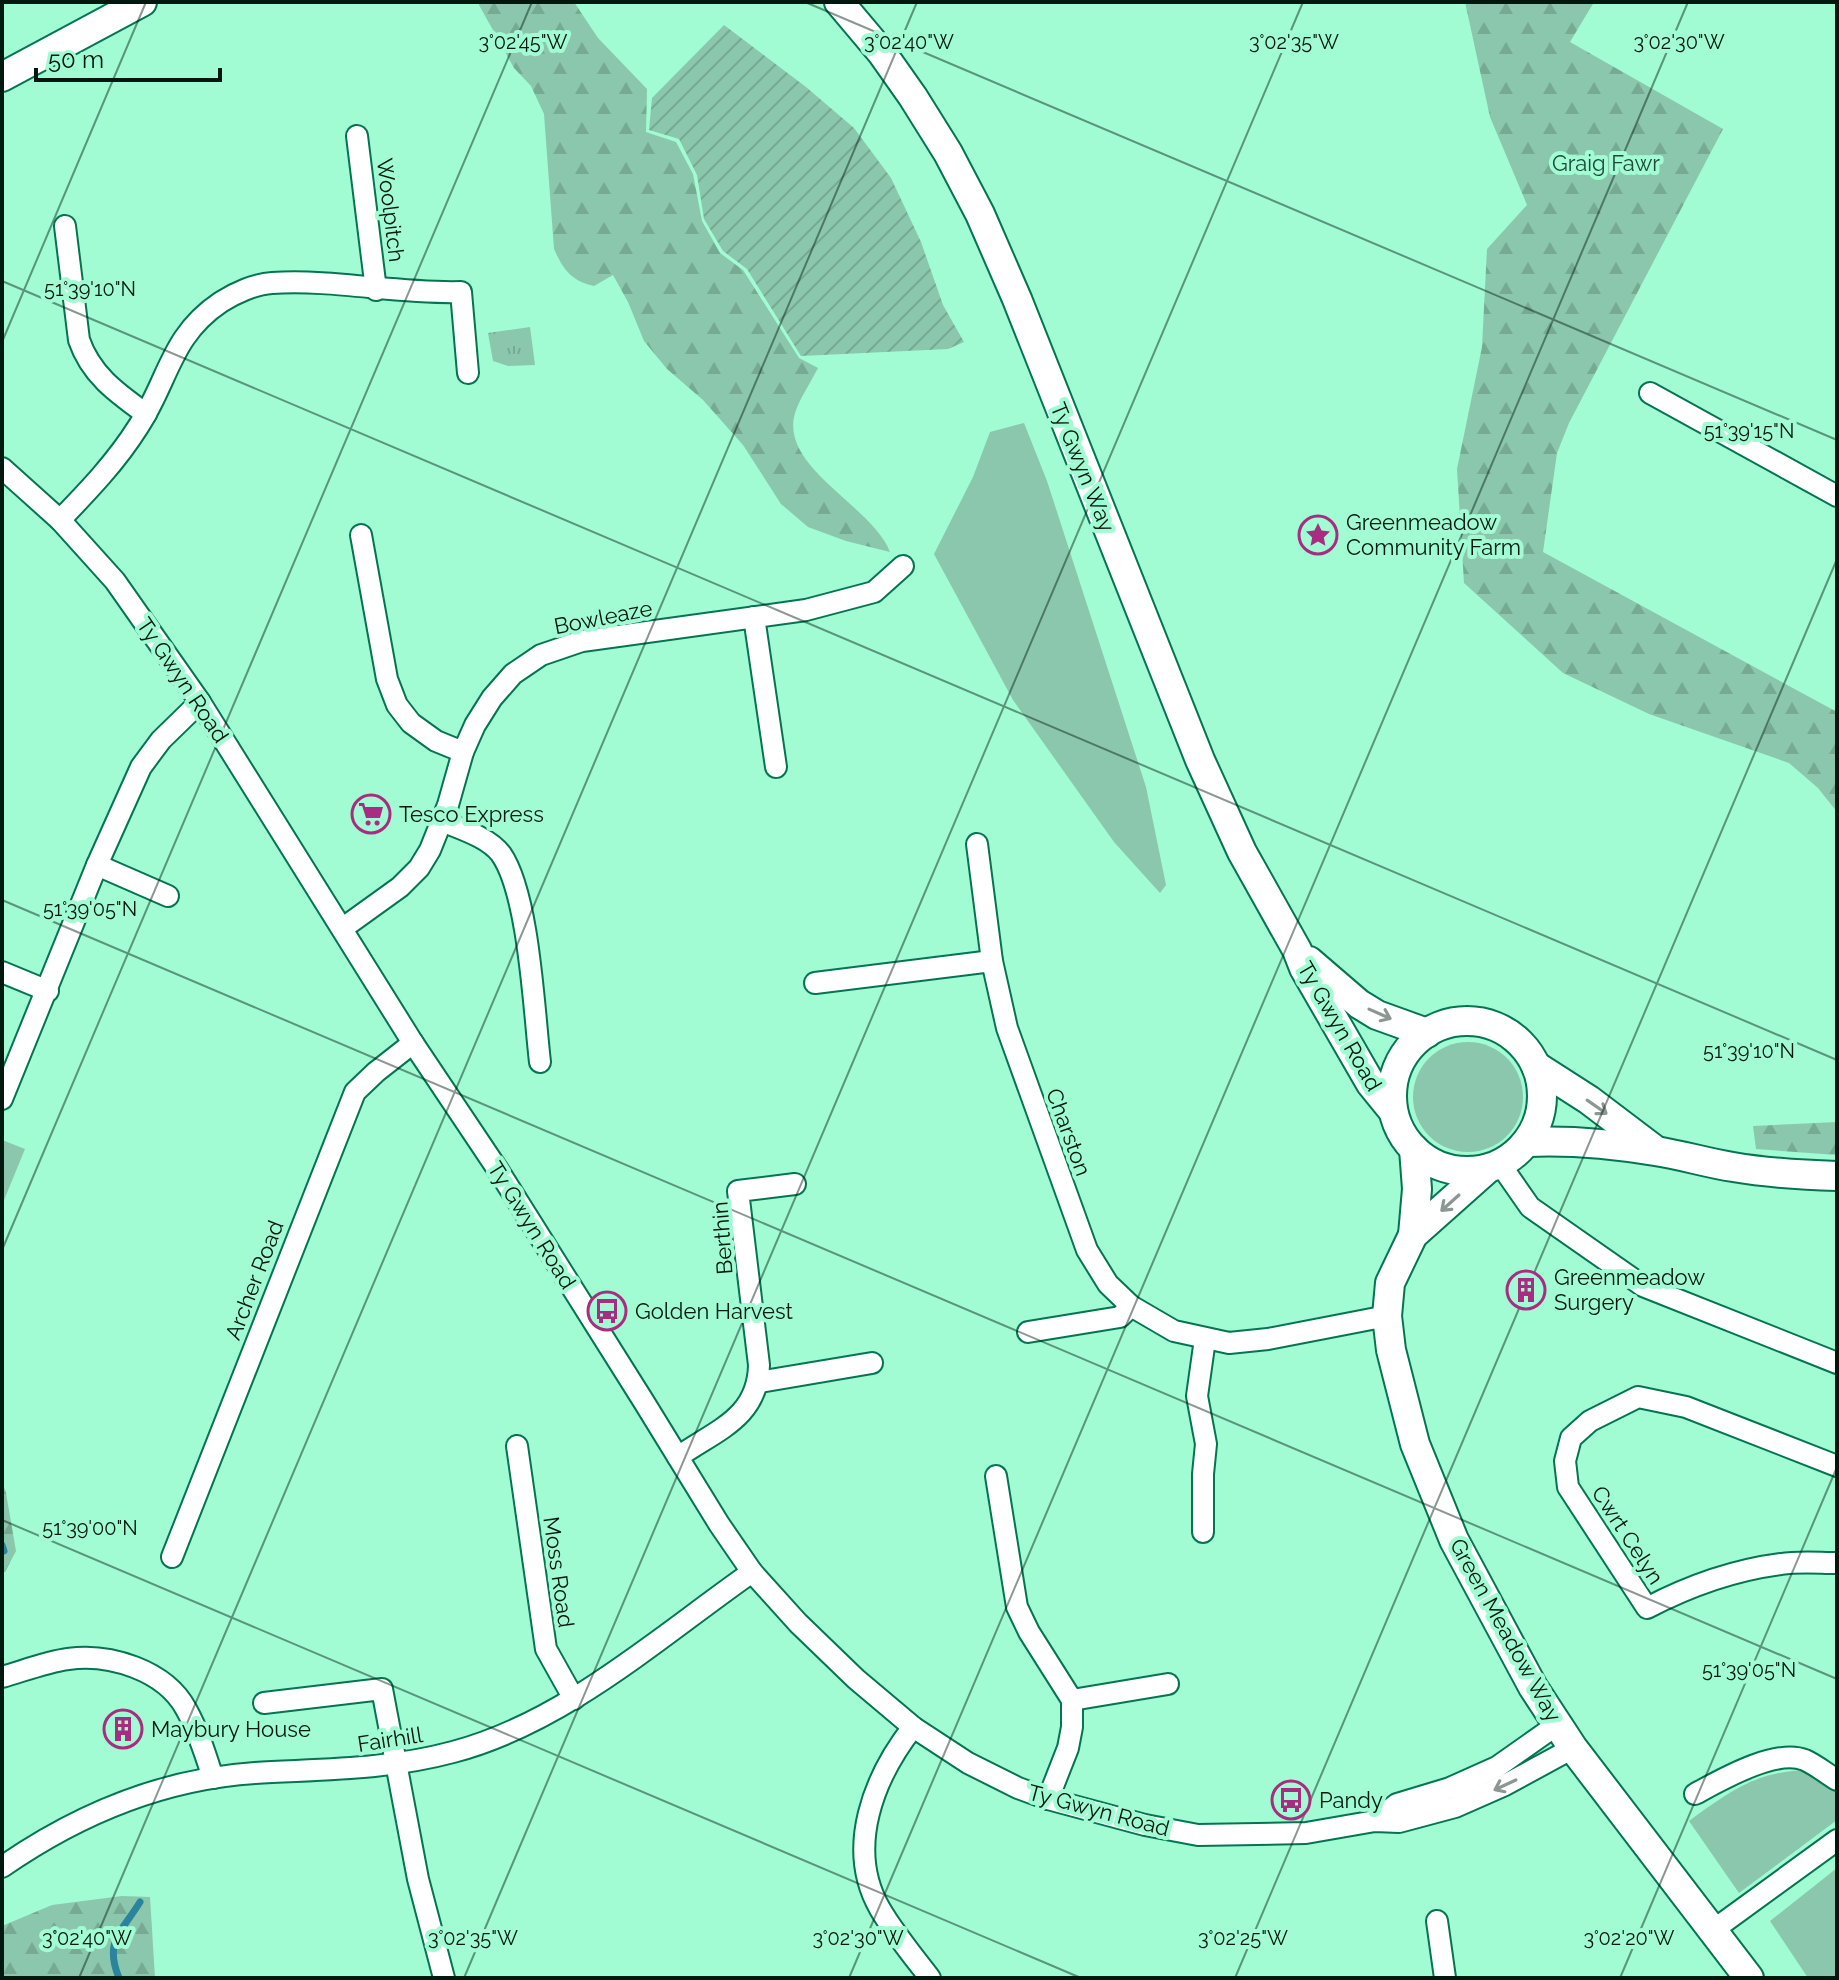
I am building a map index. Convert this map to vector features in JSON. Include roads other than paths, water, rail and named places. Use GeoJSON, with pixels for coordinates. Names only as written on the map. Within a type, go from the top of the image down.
{"type":"FeatureCollection","features":[{"type":"Feature","properties":{"kind":"street"},"geometry":{"type":"LineString","coordinates":[[2,77],[142,2]]}},
{"type":"Feature","properties":{"kind":"street","name":"Ty Gwyn Way"},"geometry":{"type":"LineString","coordinates":[[839,2],[882,53],[913,97],[948,153],[980,214],[1017,299],[1200,760],[1242,852],[1297,950]]}},
{"type":"Feature","properties":{"kind":"street","name":"Woolpitch"},"geometry":{"type":"LineString","coordinates":[[357,136],[376,290]]}},
{"type":"Feature","properties":{"kind":"street"},"geometry":{"type":"LineString","coordinates":[[65,226],[79,340],[85,357],[98,376],[146,414]]}},
{"type":"Feature","properties":{"kind":"street","name":"Woolpitch"},"geometry":{"type":"LineString","coordinates":[[60,520],[107,472],[146,414],[183,336],[204,313],[233,294],[268,283],[307,282],[376,290],[461,292],[468,373]]}},
{"type":"Feature","properties":{"kind":"street"},"geometry":{"type":"LineString","coordinates":[[1650,393],[1837,496]]}},
{"type":"Feature","properties":{"kind":"street","name":"Ty Gwyn Road"},"geometry":{"type":"LineString","coordinates":[[2,468],[60,520],[115,581],[200,702],[413,1043],[498,1170],[752,1572],[798,1623],[856,1679],[913,1727],[968,1763],[1018,1788],[1145,1825],[1198,1835],[1306,1833],[1375,1821],[1399,1822],[1455,1807],[1505,1785],[1573,1748]]}},
{"type":"Feature","properties":{"kind":"street"},"geometry":{"type":"LineString","coordinates":[[361,535],[387,679],[397,705],[411,723],[436,741],[463,752]]}},
{"type":"Feature","properties":{"kind":"street","name":"Bowleaze"},"geometry":{"type":"LineString","coordinates":[[343,928],[400,887],[419,868],[442,821],[463,752],[475,725],[492,698],[513,674],[541,655],[582,641],[806,610],[874,592],[903,566]]}},
{"type":"Feature","properties":{"kind":"street"},"geometry":{"type":"LineString","coordinates":[[754,617],[776,767]]}},
{"type":"Feature","properties":{"kind":"street"},"geometry":{"type":"LineString","coordinates":[[2,1099],[97,865],[141,767],[161,740],[200,702]]}},
{"type":"Feature","properties":{"kind":"street"},"geometry":{"type":"LineString","coordinates":[[442,821],[475,835],[500,853],[513,878],[521,905],[540,1062]]}},
{"type":"Feature","properties":{"kind":"street","name":"Charston"},"geometry":{"type":"LineString","coordinates":[[977,844],[992,961],[1007,1028],[1087,1250],[1108,1284],[1131,1306],[1174,1331],[1229,1343],[1268,1339],[1387,1316]]}},
{"type":"Feature","properties":{"kind":"street"},"geometry":{"type":"LineString","coordinates":[[97,865],[168,896]]}},
{"type":"Feature","properties":{"kind":"street","name":"Ty Gwyn Road"},"geometry":{"type":"LineString","coordinates":[[1297,950],[1359,1004],[1377,1015],[1427,1033]]}},
{"type":"Feature","properties":{"kind":"street","name":"Ty Gwyn Road"},"geometry":{"type":"LineString","coordinates":[[1297,950],[1304,968],[1371,1084],[1393,1111]]}},
{"type":"Feature","properties":{"kind":"street"},"geometry":{"type":"LineString","coordinates":[[815,983],[992,961]]}},
{"type":"Feature","properties":{"kind":"street"},"geometry":{"type":"LineString","coordinates":[[2,972],[48,991]]}},
{"type":"Feature","properties":{"kind":"street"},"geometry":{"type":"LineString","coordinates":[[1457,1022],[1489,1024],[1509,1033],[1525,1047],[1536,1066],[1542,1085],[1542,1105],[1537,1125],[1527,1142],[1493,1167],[1460,1171],[1435,1165],[1414,1149],[1401,1132],[1393,1111],[1392,1093],[1402,1058],[1427,1033],[1457,1022]]}},
{"type":"Feature","properties":{"kind":"street","name":"Archer Road"},"geometry":{"type":"LineString","coordinates":[[172,1557],[355,1092],[413,1043]]}},
{"type":"Feature","properties":{"kind":"street"},"geometry":{"type":"LineString","coordinates":[[1536,1066],[1589,1100],[1656,1151]]}},
{"type":"Feature","properties":{"kind":"street"},"geometry":{"type":"LineString","coordinates":[[1527,1142],[1560,1140],[1656,1151],[1731,1167],[1796,1175],[1837,1176]]}},
{"type":"Feature","properties":{"kind":"street","name":"Green Meadow Way"},"geometry":{"type":"LineString","coordinates":[[1414,1149],[1417,1189],[1413,1235],[1390,1283],[1387,1316],[1391,1350],[1409,1424],[1454,1540],[1533,1687],[1573,1748],[1749,1978]]}},
{"type":"Feature","properties":{"kind":"street"},"geometry":{"type":"LineString","coordinates":[[1493,1167],[1530,1207],[1643,1286],[1837,1363]]}},
{"type":"Feature","properties":{"kind":"street","name":"Green Meadow Way"},"geometry":{"type":"LineString","coordinates":[[1413,1235],[1493,1167]]}},
{"type":"Feature","properties":{"kind":"street","name":"Berthin"},"geometry":{"type":"LineString","coordinates":[[759,1382],[738,1191],[795,1184]]}},
{"type":"Feature","properties":{"kind":"street"},"geometry":{"type":"LineString","coordinates":[[1028,1332],[1120,1317],[1131,1306]]}},
{"type":"Feature","properties":{"kind":"street"},"geometry":{"type":"LineString","coordinates":[[1203,1532],[1206,1444],[1197,1396],[1205,1339]]}},
{"type":"Feature","properties":{"kind":"street"},"geometry":{"type":"LineString","coordinates":[[678,1457],[744,1412],[759,1382],[872,1363]]}},
{"type":"Feature","properties":{"kind":"street","name":"Cwrt Celyn"},"geometry":{"type":"LineString","coordinates":[[1837,1466],[1686,1407],[1638,1397],[1590,1421],[1571,1438],[1565,1461],[1568,1487],[1647,1608],[1689,1586],[1731,1575],[1782,1563],[1837,1563]]}},
{"type":"Feature","properties":{"kind":"street","name":"Moss Road"},"geometry":{"type":"LineString","coordinates":[[517,1446],[546,1649],[574,1699]]}},
{"type":"Feature","properties":{"kind":"street"},"geometry":{"type":"LineString","coordinates":[[996,1476],[1017,1607],[1072,1700],[1068,1748],[1048,1799]]}},
{"type":"Feature","properties":{"kind":"street","name":"Fairhill"},"geometry":{"type":"LineString","coordinates":[[2,1867],[64,1827],[168,1787],[253,1773],[334,1771],[394,1765],[495,1739],[530,1724],[574,1699],[752,1572]]}},
{"type":"Feature","properties":{"kind":"street"},"geometry":{"type":"LineString","coordinates":[[2,1677],[67,1659],[94,1657],[121,1662],[153,1676],[186,1708],[213,1778]]}},
{"type":"Feature","properties":{"kind":"street"},"geometry":{"type":"LineString","coordinates":[[1072,1700],[1168,1684]]}},
{"type":"Feature","properties":{"kind":"street"},"geometry":{"type":"LineString","coordinates":[[264,1703],[382,1689],[418,1879],[444,1978]]}},
{"type":"Feature","properties":{"kind":"street","name":"Ty Gwyn Road"},"geometry":{"type":"LineString","coordinates":[[1375,1821],[1397,1804],[1450,1788],[1497,1767],[1558,1724]]}},
{"type":"Feature","properties":{"kind":"street"},"geometry":{"type":"LineString","coordinates":[[913,1727],[883,1774],[870,1804],[865,1833],[865,1869],[879,1907],[930,1978]]}},
{"type":"Feature","properties":{"kind":"street"},"geometry":{"type":"LineString","coordinates":[[1695,1794],[1777,1758],[1804,1759],[1837,1780]]}},
{"type":"Feature","properties":{"kind":"street"},"geometry":{"type":"LineString","coordinates":[[1712,1931],[1837,1840]]}},
{"type":"Feature","properties":{"kind":"street"},"geometry":{"type":"LineString","coordinates":[[1437,1921],[1445,1978]]}},
{"type":"Feature","properties":{"kind":"waterway"},"geometry":{"type":"LineString","coordinates":[[2,1545],[4,1551]]}},
{"type":"Feature","properties":{"kind":"waterway"},"geometry":{"type":"LineString","coordinates":[[119,1978],[114,1946],[140,1902]]}},
{"type":"Feature","properties":{"kind":"place","name":"Greenmeadow Community Farm"},"geometry":{"type":"Point","coordinates":[1318,535]}},
{"type":"Feature","properties":{"kind":"place","name":"Tesco Express"},"geometry":{"type":"Point","coordinates":[371,814]}},
{"type":"Feature","properties":{"kind":"place","name":"Greenmeadow Surgery"},"geometry":{"type":"Point","coordinates":[1526,1290]}},
{"type":"Feature","properties":{"kind":"place","name":"Golden Harvest"},"geometry":{"type":"Point","coordinates":[607,1311]}},
{"type":"Feature","properties":{"kind":"place","name":"Maybury House"},"geometry":{"type":"Point","coordinates":[123,1729]}},
{"type":"Feature","properties":{"kind":"place","name":"Pandy"},"geometry":{"type":"Point","coordinates":[1291,1800]}},
{"type":"Feature","properties":{"kind":"park label","name":"Graig Fawr"},"geometry":{"type":"Point","coordinates":[1606,163]}}]}
